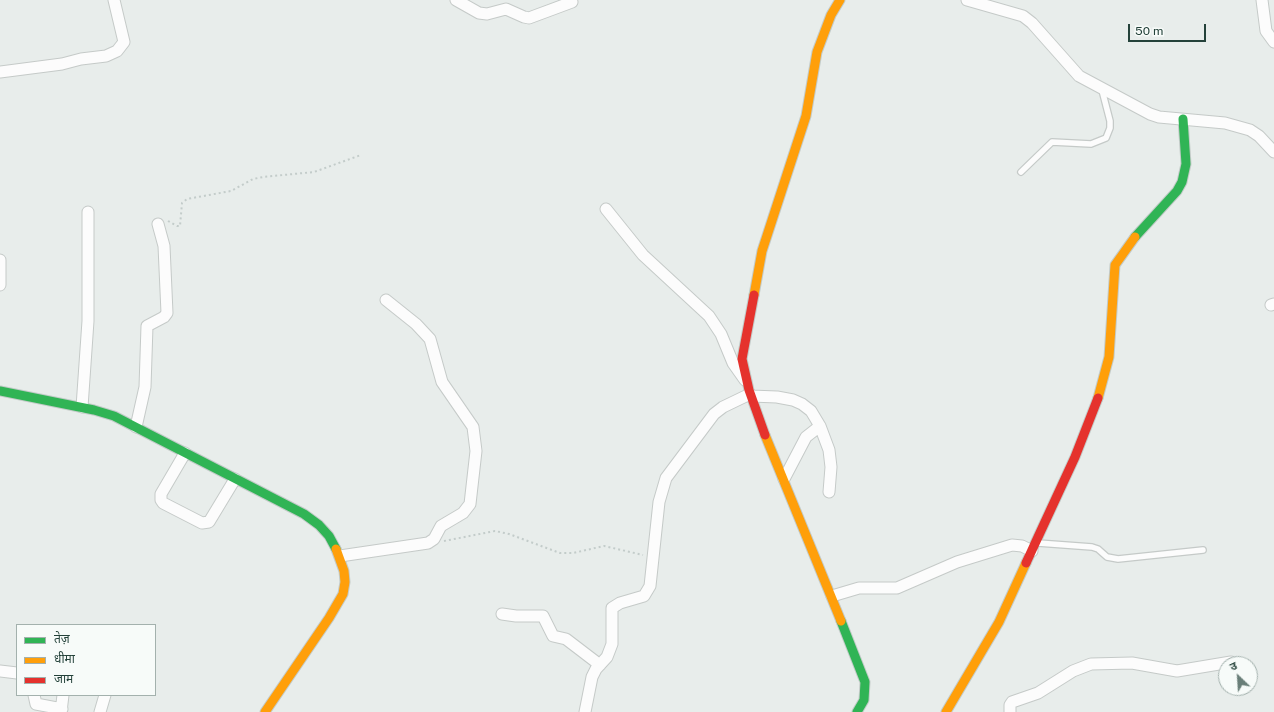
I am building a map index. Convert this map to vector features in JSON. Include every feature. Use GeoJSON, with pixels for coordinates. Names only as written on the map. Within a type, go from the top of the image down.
{"type":"FeatureCollection","features":[{"type":"Feature","properties":{"kind":"street"},"geometry":{"type":"LineString","coordinates":[[0,72],[62,64],[81,59],[106,56],[117,51],[124,42],[114,0]]}},
{"type":"Feature","properties":{"kind":"street"},"geometry":{"type":"LineString","coordinates":[[456,0],[479,13],[487,14],[506,9],[529,18],[572,2]]}},
{"type":"Feature","properties":{"kind":"street"},"geometry":{"type":"LineString","coordinates":[[840,0],[831,15],[817,52],[806,116],[762,251],[742,359],[750,391],[865,682],[864,700],[858,712]]}},
{"type":"Feature","properties":{"kind":"street"},"geometry":{"type":"LineString","coordinates":[[967,0],[1023,16],[1032,23],[1079,76],[1159,117],[1225,123],[1250,130],[1259,136],[1273,150]]}},
{"type":"Feature","properties":{"kind":"street"},"geometry":{"type":"LineString","coordinates":[[1262,0],[1266,31],[1274,42]]}},
{"type":"Feature","properties":{"kind":"street"},"geometry":{"type":"LineString","coordinates":[[946,712],[999,622],[1075,457],[1104,380],[1112,338],[1115,265],[1136,236],[1176,191],[1182,182],[1186,164],[1183,119]]}},
{"type":"Feature","properties":{"kind":"street"},"geometry":{"type":"LineString","coordinates":[[606,209],[643,255],[709,316],[721,334],[732,363],[750,391]]}},
{"type":"Feature","properties":{"kind":"street"},"geometry":{"type":"LineString","coordinates":[[82,408],[88,321],[88,212]]}},
{"type":"Feature","properties":{"kind":"street"},"geometry":{"type":"LineString","coordinates":[[136,426],[145,387],[147,326],[164,317],[166,313],[164,246],[158,224]]}},
{"type":"Feature","properties":{"kind":"street"},"geometry":{"type":"LineString","coordinates":[[0,260],[0,285]]}},
{"type":"Feature","properties":{"kind":"street"},"geometry":{"type":"LineString","coordinates":[[340,556],[431,542],[441,526],[463,513],[469,507],[475,465],[475,435],[469,420],[442,382],[430,339],[416,324],[386,300]]}},
{"type":"Feature","properties":{"kind":"street"},"geometry":{"type":"LineString","coordinates":[[0,391],[114,416],[304,514],[319,525],[329,536],[340,556],[345,582],[338,604],[265,712]]}},
{"type":"Feature","properties":{"kind":"street"},"geometry":{"type":"LineString","coordinates":[[585,712],[592,677],[607,657],[612,644],[612,608],[620,603],[640,598],[647,592],[650,586],[659,502],[666,478],[714,414],[750,391],[793,400],[802,404],[811,411],[820,426],[826,441],[830,458],[829,492]]}},
{"type":"Feature","properties":{"kind":"street"},"geometry":{"type":"LineString","coordinates":[[784,479],[806,437],[820,426]]}},
{"type":"Feature","properties":{"kind":"street"},"geometry":{"type":"LineString","coordinates":[[185,453],[161,494],[161,500],[163,503],[202,523],[209,522],[235,479]]}},
{"type":"Feature","properties":{"kind":"street"},"geometry":{"type":"LineString","coordinates":[[832,596],[859,588],[897,588],[957,562],[1012,545],[1034,547]]}},
{"type":"Feature","properties":{"kind":"street"},"geometry":{"type":"LineString","coordinates":[[502,614],[516,616],[542,616],[553,636],[566,639],[600,665]]}},
{"type":"Feature","properties":{"kind":"street"},"geometry":{"type":"LineString","coordinates":[[1010,712],[1010,705],[1012,702],[1038,693],[1073,671],[1091,664],[1132,663],[1177,671],[1218,664]]}},
{"type":"Feature","properties":{"kind":"street"},"geometry":{"type":"LineString","coordinates":[[0,671],[16,673]]}},
{"type":"Feature","properties":{"kind":"street"},"geometry":{"type":"LineString","coordinates":[[34,696],[36,704],[61,710],[63,696]]}},
{"type":"Feature","properties":{"kind":"street"},"geometry":{"type":"LineString","coordinates":[[100,712],[105,696]]}},
{"type":"Feature","properties":{"kind":"lane"},"geometry":{"type":"LineString","coordinates":[[1021,172],[1052,142],[1091,144],[1106,138],[1110,128],[1110,121],[1102,89]]}},
{"type":"Feature","properties":{"kind":"lane"},"geometry":{"type":"LineString","coordinates":[[1034,547],[1092,547],[1098,549],[1107,557],[1118,559],[1203,550]]}},
{"type":"Feature","properties":{"kind":"path"},"geometry":{"type":"LineString","coordinates":[[158,224],[159,221],[164,220],[180,226],[182,203],[187,200],[231,191],[253,179],[314,172],[361,155]]}},
{"type":"Feature","properties":{"kind":"path"},"geometry":{"type":"LineString","coordinates":[[431,542],[495,531],[509,534],[560,553],[573,553],[604,546],[653,557]]}},
{"type":"Feature","properties":{"kind":"traffic: fast"},"geometry":{"type":"LineString","coordinates":[[1135,237],[1177,191],[1182,182],[1186,164],[1183,119]]}},
{"type":"Feature","properties":{"kind":"traffic: fast"},"geometry":{"type":"LineString","coordinates":[[0,391],[94,410],[114,416],[304,514],[319,525],[329,536],[336,549]]}},
{"type":"Feature","properties":{"kind":"traffic: fast"},"geometry":{"type":"LineString","coordinates":[[841,621],[865,682],[864,700],[857,712]]}},
{"type":"Feature","properties":{"kind":"traffic: slow"},"geometry":{"type":"LineString","coordinates":[[754,295],[762,251],[806,116],[817,52],[831,15],[840,0]]}},
{"type":"Feature","properties":{"kind":"traffic: slow"},"geometry":{"type":"LineString","coordinates":[[1098,398],[1109,357],[1115,265],[1135,237]]}},
{"type":"Feature","properties":{"kind":"traffic: slow"},"geometry":{"type":"LineString","coordinates":[[765,435],[841,621]]}},
{"type":"Feature","properties":{"kind":"traffic: slow"},"geometry":{"type":"LineString","coordinates":[[265,712],[329,618],[343,594],[345,582],[344,571],[336,549]]}},
{"type":"Feature","properties":{"kind":"traffic: slow"},"geometry":{"type":"LineString","coordinates":[[946,712],[999,622],[1026,563]]}},
{"type":"Feature","properties":{"kind":"traffic: jam"},"geometry":{"type":"LineString","coordinates":[[754,295],[742,359],[749,390],[765,435]]}},
{"type":"Feature","properties":{"kind":"traffic: jam"},"geometry":{"type":"LineString","coordinates":[[1026,563],[1075,457],[1098,398]]}}]}
